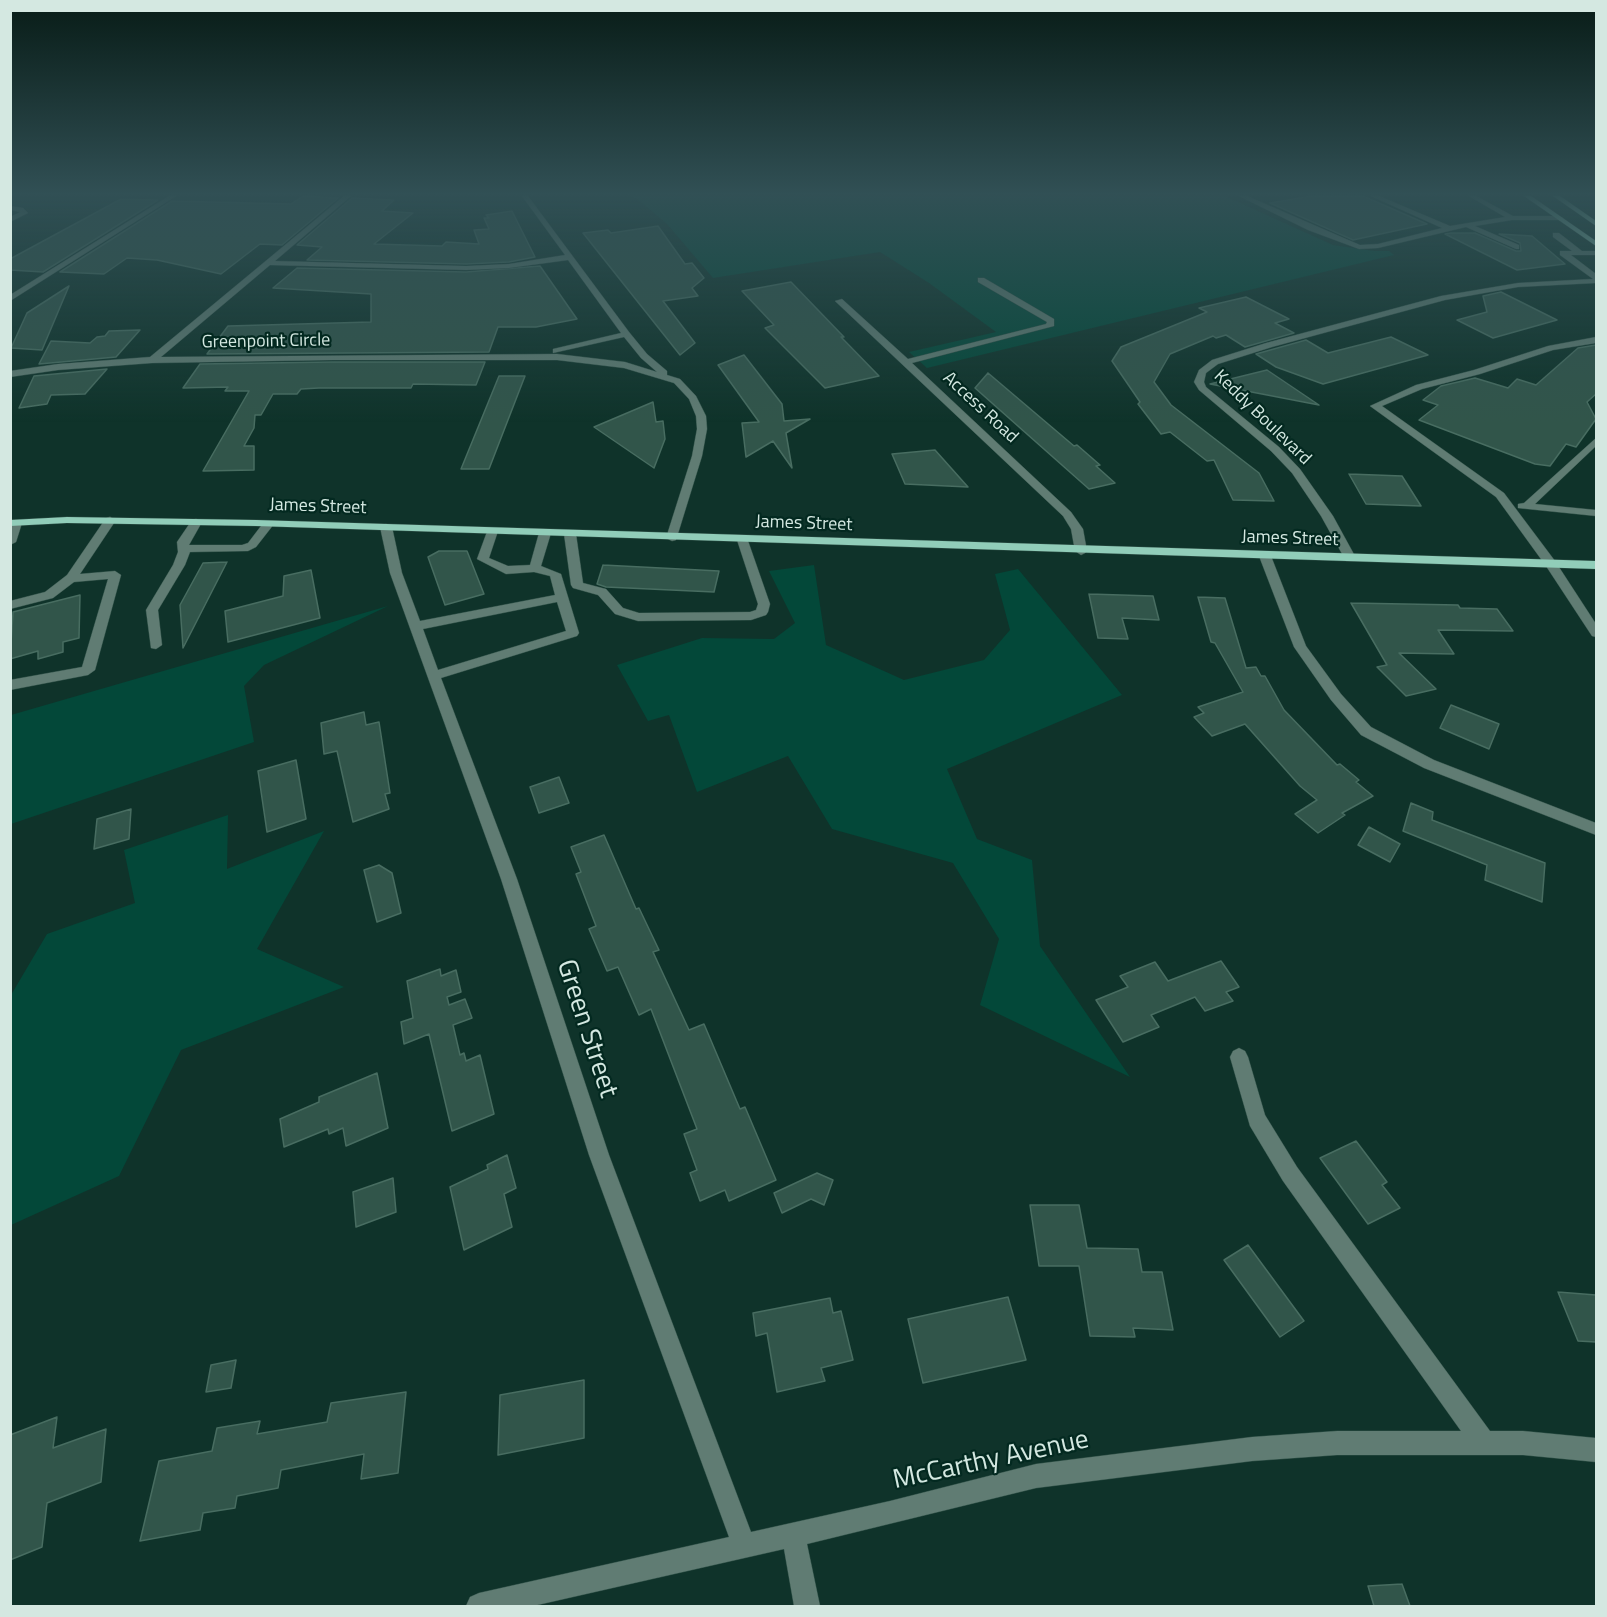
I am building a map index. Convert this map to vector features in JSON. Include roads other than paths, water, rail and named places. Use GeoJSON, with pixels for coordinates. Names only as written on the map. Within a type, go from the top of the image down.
{"type":"FeatureCollection","features":[{"type":"Feature","properties":{"kind":"main road","name":"James Street"},"geometry":{"type":"LineString","coordinates":[[13,523],[110,520],[386,527],[1596,566]]}},
{"type":"Feature","properties":{"kind":"street"},"geometry":{"type":"LineString","coordinates":[[10,299],[54,271]]}},
{"type":"Feature","properties":{"kind":"street"},"geometry":{"type":"LineString","coordinates":[[152,360],[256,271]]}},
{"type":"Feature","properties":{"kind":"street"},"geometry":{"type":"LineString","coordinates":[[580,271],[626,334],[655,367],[677,381],[693,398],[701,416],[702,429],[691,482],[672,537]]}},
{"type":"Feature","properties":{"kind":"street","name":"Keddy Boulevard"},"geometry":{"type":"LineString","coordinates":[[1350,558],[1327,516],[1301,477],[1275,449],[1202,388],[1199,382],[1202,372],[1215,362],[1269,345],[1444,298],[1518,285],[1596,279]]}},
{"type":"Feature","properties":{"kind":"street"},"geometry":{"type":"LineString","coordinates":[[906,362],[1050,326],[1051,321],[981,280]]}},
{"type":"Feature","properties":{"kind":"street","name":"Access Road"},"geometry":{"type":"LineString","coordinates":[[839,301],[1067,514],[1077,529],[1081,551]]}},
{"type":"Feature","properties":{"kind":"street","name":"Greenpoint Circle"},"geometry":{"type":"LineString","coordinates":[[524,356],[626,334]]}},
{"type":"Feature","properties":{"kind":"street"},"geometry":{"type":"LineString","coordinates":[[1596,340],[1551,348],[1477,372],[1419,387],[1375,406],[1500,495],[1551,564],[1596,633]]}},
{"type":"Feature","properties":{"kind":"street","name":"Greenpoint Circle"},"geometry":{"type":"LineString","coordinates":[[10,374],[58,367],[152,360],[524,356],[608,362],[677,381]]}},
{"type":"Feature","properties":{"kind":"street"},"geometry":{"type":"LineString","coordinates":[[1527,506],[1596,441]]}},
{"type":"Feature","properties":{"kind":"street"},"geometry":{"type":"LineString","coordinates":[[1507,504],[1596,513]]}},
{"type":"Feature","properties":{"kind":"street"},"geometry":{"type":"LineString","coordinates":[[10,605],[30,602],[49,595],[71,578],[110,520]]}},
{"type":"Feature","properties":{"kind":"street"},"geometry":{"type":"LineString","coordinates":[[156,645],[152,610],[179,565],[184,552],[183,542],[196,522]]}},
{"type":"Feature","properties":{"kind":"street"},"geometry":{"type":"LineString","coordinates":[[10,542],[13,523]]}},
{"type":"Feature","properties":{"kind":"street"},"geometry":{"type":"LineString","coordinates":[[183,548],[244,549],[252,545],[268,524]]}},
{"type":"Feature","properties":{"kind":"street","name":"Green Street"},"geometry":{"type":"LineString","coordinates":[[386,527],[396,573],[509,879],[599,1155],[744,1545]]}},
{"type":"Feature","properties":{"kind":"street"},"geometry":{"type":"LineString","coordinates":[[433,676],[573,633],[555,574],[534,568],[506,570],[483,559],[492,531]]}},
{"type":"Feature","properties":{"kind":"street"},"geometry":{"type":"LineString","coordinates":[[534,568],[545,533]]}},
{"type":"Feature","properties":{"kind":"street"},"geometry":{"type":"LineString","coordinates":[[570,534],[577,585],[602,592],[619,610],[638,617],[751,616],[762,612],[765,604],[743,540]]}},
{"type":"Feature","properties":{"kind":"street"},"geometry":{"type":"LineString","coordinates":[[1265,556],[1282,607],[1300,647],[1336,697],[1366,731],[1429,764],[1596,830]]}},
{"type":"Feature","properties":{"kind":"street"},"geometry":{"type":"LineString","coordinates":[[10,685],[88,669],[115,575],[71,578]]}},
{"type":"Feature","properties":{"kind":"street"},"geometry":{"type":"LineString","coordinates":[[415,626],[563,597]]}},
{"type":"Feature","properties":{"kind":"street"},"geometry":{"type":"LineString","coordinates":[[1582,612],[1596,612]]}},
{"type":"Feature","properties":{"kind":"street"},"geometry":{"type":"LineString","coordinates":[[1239,1057],[1257,1119],[1290,1174],[1484,1443]]}},
{"type":"Feature","properties":{"kind":"street","name":"McCarthy Avenue"},"geometry":{"type":"LineString","coordinates":[[479,1606],[582,1585],[744,1545],[890,1513],[1036,1476],[1252,1449],[1337,1443],[1522,1443],[1596,1450]]}},
{"type":"Feature","properties":{"kind":"street"},"geometry":{"type":"LineString","coordinates":[[793,1534],[807,1606]]}}]}
